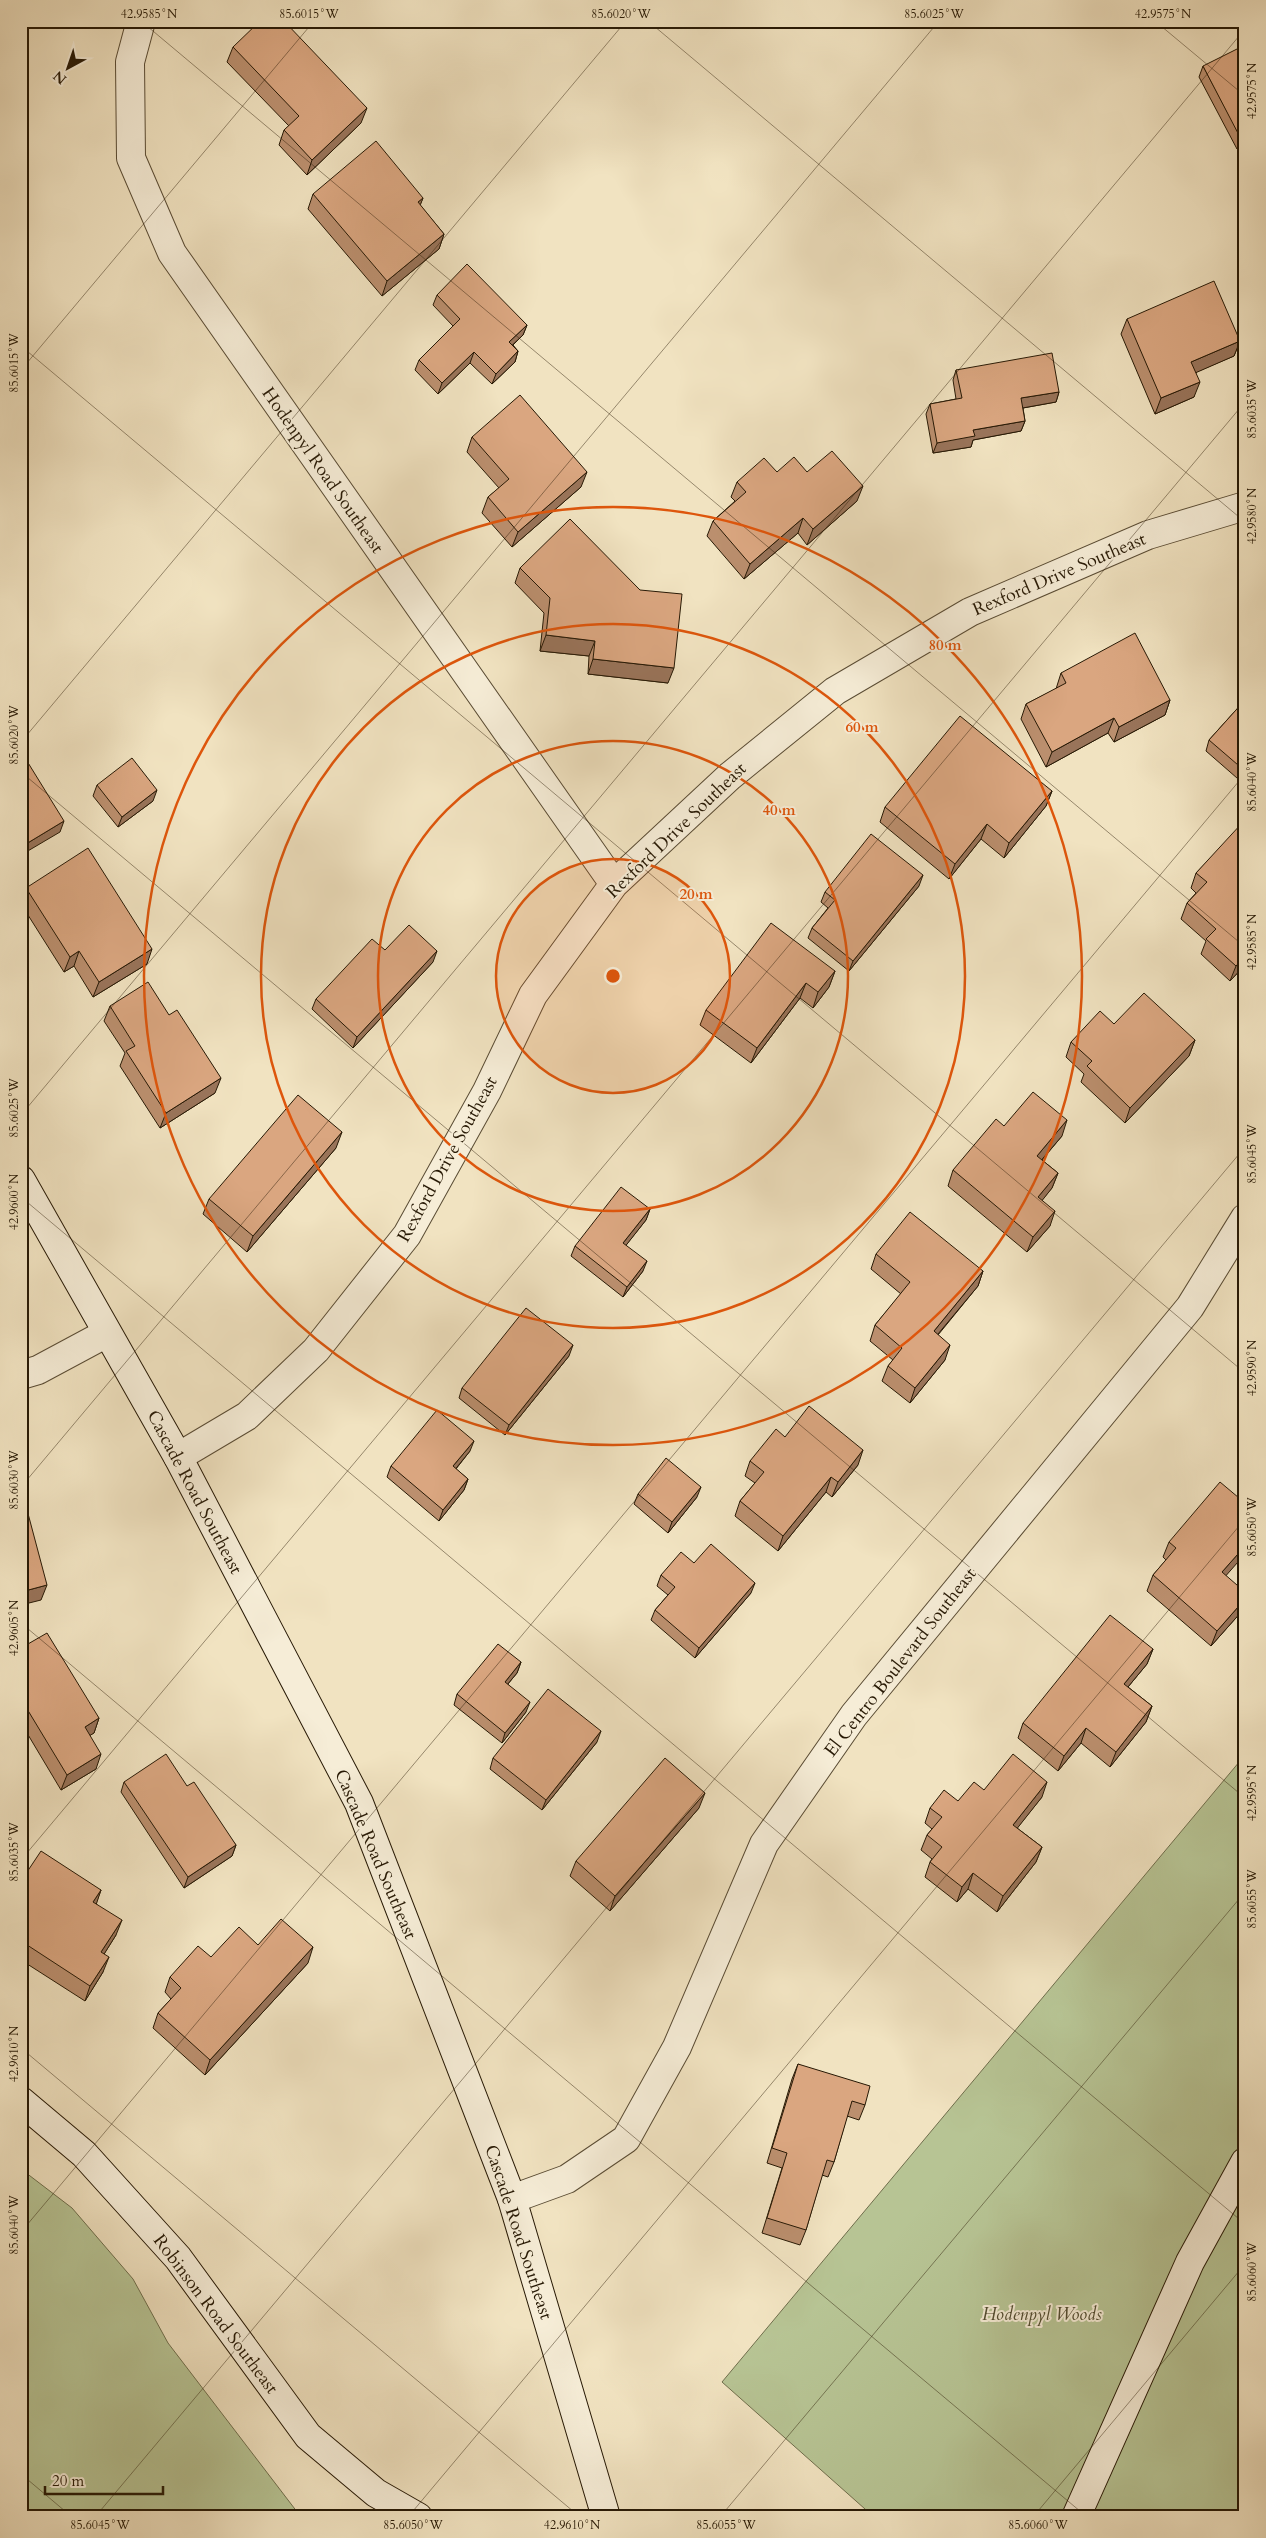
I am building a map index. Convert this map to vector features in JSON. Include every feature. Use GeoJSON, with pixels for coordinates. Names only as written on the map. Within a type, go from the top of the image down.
{"type":"FeatureCollection","features":[{"type":"Feature","properties":{"kind":"street","name":"Hodenpyl Road Southeast"},"geometry":{"type":"LineString","coordinates":[[141,21],[130,62],[131,158],[172,254],[614,884]]}},
{"type":"Feature","properties":{"kind":"street","name":"Rexford Drive Southeast"},"geometry":{"type":"LineString","coordinates":[[178,1457],[248,1416],[316,1350],[407,1235],[487,1091],[533,995],[614,884],[730,776],[835,691],[970,612],[1148,535],[1245,506]]}},
{"type":"Feature","properties":{"kind":"street","name":"Cascade Road Southeast"},"geometry":{"type":"LineString","coordinates":[[21,1180],[178,1457],[359,1803],[512,2199],[606,2517]]}},
{"type":"Feature","properties":{"kind":"street","name":"El Centro Boulevard Southeast"},"geometry":{"type":"LineString","coordinates":[[512,2199],[567,2179],[626,2139],[677,2047],[764,1844],[854,1715],[1190,1307],[1245,1218]]}},
{"type":"Feature","properties":{"kind":"street"},"geometry":{"type":"LineString","coordinates":[[21,1375],[38,1370],[108,1332]]}},
{"type":"Feature","properties":{"kind":"street","name":"Robinson Road Southeast"},"geometry":{"type":"LineString","coordinates":[[21,2101],[84,2154],[178,2258],[308,2436],[376,2493],[418,2517]]}},
{"type":"Feature","properties":{"kind":"street"},"geometry":{"type":"LineString","coordinates":[[1076,2517],[1190,2262],[1245,2162]]}},
{"type":"Feature","properties":{"kind":"green space","name":"Hodenpyl Woods"},"geometry":{"type":"Polygon","coordinates":[[[1245,1755],[1245,2517],[874,2517],[722,2382],[1245,1755]]]}},
{"type":"Feature","properties":{"kind":"green space"},"geometry":{"type":"Polygon","coordinates":[[[21,2169],[72,2208],[133,2279],[168,2343],[301,2517],[21,2517],[21,2169]]]}},
{"type":"Feature","properties":{"kind":"building"},"geometry":{"type":"Polygon","coordinates":[[[260,21],[284,21],[367,108],[312,160],[284,130],[299,116],[233,47],[260,21]]]}},
{"type":"Feature","properties":{"kind":"building"},"geometry":{"type":"Polygon","coordinates":[[[1245,45],[1245,137],[1241,139],[1203,66],[1245,45]]]}},
{"type":"Feature","properties":{"kind":"building"},"geometry":{"type":"Polygon","coordinates":[[[376,141],[423,198],[418,202],[444,234],[387,281],[313,194],[376,141]]]}},
{"type":"Feature","properties":{"kind":"building"},"geometry":{"type":"Polygon","coordinates":[[[467,264],[527,325],[509,342],[518,351],[496,374],[474,352],[442,383],[419,360],[460,319],[437,295],[467,264]]]}},
{"type":"Feature","properties":{"kind":"building"},"geometry":{"type":"Polygon","coordinates":[[[1214,281],[1240,341],[1191,362],[1200,382],[1161,398],[1127,319],[1214,281]]]}},
{"type":"Feature","properties":{"kind":"building"},"geometry":{"type":"Polygon","coordinates":[[[1052,353],[1059,392],[1021,398],[1025,421],[973,430],[975,436],[937,443],[930,404],[962,398],[956,370],[1052,353]]]}},
{"type":"Feature","properties":{"kind":"building"},"geometry":{"type":"Polygon","coordinates":[[[520,395],[587,472],[518,532],[488,497],[509,479],[472,437],[520,395]]]}},
{"type":"Feature","properties":{"kind":"building"},"geometry":{"type":"Polygon","coordinates":[[[832,451],[863,486],[813,529],[803,518],[750,564],[713,521],[746,492],[737,482],[764,458],[777,472],[794,457],[807,472],[832,451]]]}},
{"type":"Feature","properties":{"kind":"building"},"geometry":{"type":"Polygon","coordinates":[[[570,519],[640,590],[682,594],[674,668],[593,659],[595,641],[546,635],[550,598],[520,568],[570,519]]]}},
{"type":"Feature","properties":{"kind":"building"},"geometry":{"type":"Polygon","coordinates":[[[1135,633],[1170,700],[1119,727],[1114,718],[1052,752],[1026,704],[1066,683],[1061,673],[1135,633]]]}},
{"type":"Feature","properties":{"kind":"building"},"geometry":{"type":"Polygon","coordinates":[[[1245,700],[1245,771],[1209,740],[1245,700]]]}},
{"type":"Feature","properties":{"kind":"building"},"geometry":{"type":"Polygon","coordinates":[[[960,716],[1052,791],[1009,843],[987,824],[955,864],[885,807],[960,716]]]}},
{"type":"Feature","properties":{"kind":"building"},"geometry":{"type":"Polygon","coordinates":[[[21,753],[64,821],[21,847],[21,753]]]}},
{"type":"Feature","properties":{"kind":"building"},"geometry":{"type":"Polygon","coordinates":[[[132,758],[157,790],[122,817],[97,785],[132,758]]]}},
{"type":"Feature","properties":{"kind":"building"},"geometry":{"type":"Polygon","coordinates":[[[1243,822],[1245,823],[1245,956],[1236,966],[1206,939],[1216,929],[1187,903],[1207,882],[1196,873],[1243,822]]]}},
{"type":"Feature","properties":{"kind":"building"},"geometry":{"type":"Polygon","coordinates":[[[871,834],[923,875],[853,961],[812,928],[835,900],[825,892],[871,834]]]}},
{"type":"Feature","properties":{"kind":"building"},"geometry":{"type":"Polygon","coordinates":[[[88,848],[152,949],[99,982],[79,951],[70,957],[26,888],[88,848]]]}},
{"type":"Feature","properties":{"kind":"building"},"geometry":{"type":"Polygon","coordinates":[[[771,923],[835,971],[818,992],[806,983],[757,1048],[706,1010],[771,923]]]}},
{"type":"Feature","properties":{"kind":"building"},"geometry":{"type":"Polygon","coordinates":[[[409,925],[437,951],[357,1037],[316,999],[372,939],[385,950],[409,925]]]}},
{"type":"Feature","properties":{"kind":"building"},"geometry":{"type":"Polygon","coordinates":[[[148,982],[169,1015],[177,1010],[221,1078],[166,1113],[126,1051],[135,1046],[110,1006],[148,982]]]}},
{"type":"Feature","properties":{"kind":"building"},"geometry":{"type":"Polygon","coordinates":[[[1144,993],[1195,1040],[1130,1108],[1087,1066],[1092,1061],[1071,1042],[1100,1011],[1114,1024],[1144,993]]]}},
{"type":"Feature","properties":{"kind":"building"},"geometry":{"type":"Polygon","coordinates":[[[1033,1092],[1067,1120],[1037,1156],[1058,1173],[1038,1197],[1055,1211],[1033,1237],[953,1170],[996,1119],[1004,1126],[1033,1092]]]}},
{"type":"Feature","properties":{"kind":"building"},"geometry":{"type":"Polygon","coordinates":[[[298,1095],[342,1132],[253,1236],[209,1199],[298,1095]]]}},
{"type":"Feature","properties":{"kind":"building"},"geometry":{"type":"Polygon","coordinates":[[[621,1187],[650,1209],[623,1243],[647,1261],[627,1287],[575,1246],[621,1187]]]}},
{"type":"Feature","properties":{"kind":"building"},"geometry":{"type":"Polygon","coordinates":[[[910,1212],[983,1271],[934,1331],[950,1345],[915,1388],[888,1366],[902,1348],[875,1325],[910,1282],[876,1254],[910,1212]]]}},
{"type":"Feature","properties":{"kind":"building"},"geometry":{"type":"Polygon","coordinates":[[[526,1308],[573,1345],[509,1425],[462,1388],[526,1308]]]}},
{"type":"Feature","properties":{"kind":"building"},"geometry":{"type":"Polygon","coordinates":[[[809,1406],[863,1450],[838,1482],[831,1477],[783,1536],[740,1501],[764,1472],[750,1461],[776,1429],[785,1437],[809,1406]]]}},
{"type":"Feature","properties":{"kind":"building"},"geometry":{"type":"Polygon","coordinates":[[[437,1410],[474,1441],[453,1466],[468,1479],[443,1510],[391,1466],[437,1410]]]}},
{"type":"Feature","properties":{"kind":"building"},"geometry":{"type":"Polygon","coordinates":[[[666,1458],[701,1487],[672,1522],[638,1494],[666,1458]]]}},
{"type":"Feature","properties":{"kind":"building"},"geometry":{"type":"Polygon","coordinates":[[[1220,1482],[1245,1503],[1245,1546],[1222,1572],[1245,1592],[1245,1599],[1217,1631],[1153,1575],[1176,1548],[1169,1542],[1220,1482]]]}},
{"type":"Feature","properties":{"kind":"building"},"geometry":{"type":"Polygon","coordinates":[[[26,1506],[47,1585],[21,1592],[21,1507],[26,1506]]]}},
{"type":"Feature","properties":{"kind":"building"},"geometry":{"type":"Polygon","coordinates":[[[711,1544],[755,1583],[699,1648],[655,1610],[675,1587],[661,1575],[681,1552],[694,1563],[711,1544]]]}},
{"type":"Feature","properties":{"kind":"building"},"geometry":{"type":"Polygon","coordinates":[[[1110,1615],[1153,1649],[1124,1684],[1152,1706],[1116,1752],[1086,1728],[1064,1756],[1023,1723],[1110,1615]]]}},
{"type":"Feature","properties":{"kind":"building"},"geometry":{"type":"Polygon","coordinates":[[[47,1633],[99,1718],[85,1727],[101,1754],[67,1775],[21,1699],[21,1648],[47,1633]]]}},
{"type":"Feature","properties":{"kind":"building"},"geometry":{"type":"Polygon","coordinates":[[[498,1644],[521,1662],[505,1682],[530,1702],[505,1733],[457,1694],[498,1644]]]}},
{"type":"Feature","properties":{"kind":"building"},"geometry":{"type":"Polygon","coordinates":[[[548,1689],[601,1731],[546,1800],[493,1758],[548,1689]]]}},
{"type":"Feature","properties":{"kind":"building"},"geometry":{"type":"Polygon","coordinates":[[[166,1754],[187,1786],[194,1782],[236,1845],[188,1877],[124,1782],[166,1754]]]}},
{"type":"Feature","properties":{"kind":"building"},"geometry":{"type":"Polygon","coordinates":[[[1013,1754],[1047,1782],[1013,1825],[1042,1847],[1003,1896],[973,1873],[962,1887],[930,1862],[942,1847],[927,1835],[942,1817],[930,1808],[944,1790],[958,1801],[974,1782],[984,1790],[1013,1754]]]}},
{"type":"Feature","properties":{"kind":"building"},"geometry":{"type":"Polygon","coordinates":[[[665,1758],[705,1793],[615,1896],[576,1861],[665,1758]]]}},
{"type":"Feature","properties":{"kind":"building"},"geometry":{"type":"Polygon","coordinates":[[[41,1851],[101,1890],[93,1902],[122,1920],[101,1952],[109,1957],[90,1986],[21,1941],[21,1881],[41,1851]]]}},
{"type":"Feature","properties":{"kind":"building"},"geometry":{"type":"Polygon","coordinates":[[[281,1919],[313,1947],[210,2060],[158,2013],[181,1988],[170,1977],[198,1946],[211,1957],[239,1927],[258,1945],[281,1919]]]}},
{"type":"Feature","properties":{"kind":"building"},"geometry":{"type":"Polygon","coordinates":[[[798,2064],[870,2086],[865,2105],[852,2101],[834,2162],[827,2160],[806,2230],[767,2218],[787,2153],[772,2148],[798,2064]]]}}]}
